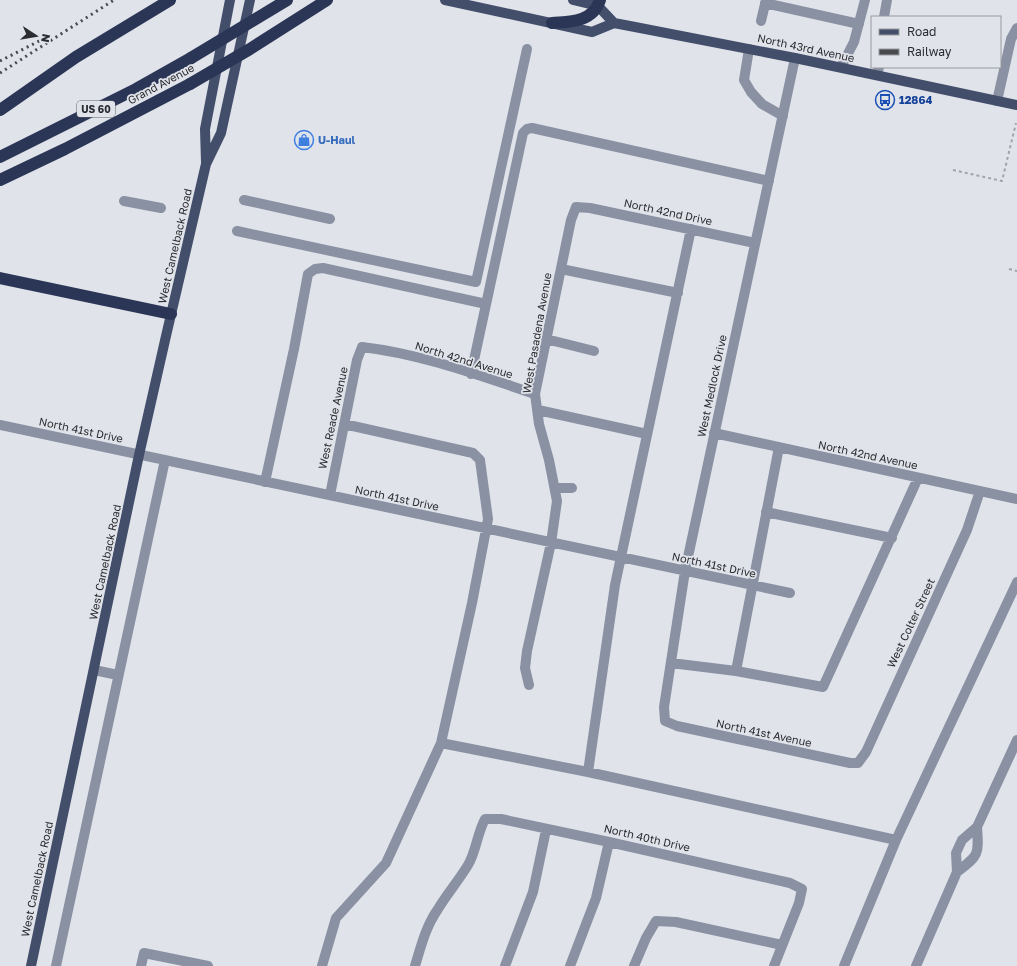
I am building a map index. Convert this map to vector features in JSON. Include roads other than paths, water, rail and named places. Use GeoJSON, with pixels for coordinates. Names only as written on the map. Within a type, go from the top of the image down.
{"type":"FeatureCollection","features":[{"type":"Feature","properties":{"kind":"highway"},"geometry":{"type":"LineString","coordinates":[[135,20],[155,0]]}},
{"type":"Feature","properties":{"kind":"highway"},"geometry":{"type":"LineString","coordinates":[[0,110],[76,57],[170,0]]}},
{"type":"Feature","properties":{"kind":"highway","name":"Grand Avenue"},"geometry":{"type":"LineString","coordinates":[[0,158],[136,89],[192,58],[287,0]]}},
{"type":"Feature","properties":{"kind":"highway","name":"Grand Avenue"},"geometry":{"type":"LineString","coordinates":[[0,180],[65,149],[190,84],[250,50],[327,0]]}},
{"type":"Feature","properties":{"kind":"highway"},"geometry":{"type":"LineString","coordinates":[[552,24],[576,21],[585,18],[593,12],[599,3]]}},
{"type":"Feature","properties":{"kind":"highway"},"geometry":{"type":"LineString","coordinates":[[0,278],[171,314]]}},
{"type":"Feature","properties":{"kind":"main road","name":"West Camelback Road"},"geometry":{"type":"LineString","coordinates":[[206,164],[205,129],[230,0]]}},
{"type":"Feature","properties":{"kind":"main road","name":"West Camelback Road"},"geometry":{"type":"LineString","coordinates":[[31,966],[139,455],[206,164],[221,133],[250,0]]}},
{"type":"Feature","properties":{"kind":"main road"},"geometry":{"type":"LineString","coordinates":[[445,0],[592,32],[614,23],[599,3],[573,0]]}},
{"type":"Feature","properties":{"kind":"main road","name":"North 43rd Avenue"},"geometry":{"type":"LineString","coordinates":[[614,23],[841,67],[878,71],[1017,105]]}},
{"type":"Feature","properties":{"kind":"street"},"geometry":{"type":"LineString","coordinates":[[841,67],[854,42],[865,0]]}},
{"type":"Feature","properties":{"kind":"street"},"geometry":{"type":"LineString","coordinates":[[884,16],[887,0]]}},
{"type":"Feature","properties":{"kind":"street"},"geometry":{"type":"LineString","coordinates":[[760,21],[765,1],[859,24]]}},
{"type":"Feature","properties":{"kind":"street"},"geometry":{"type":"LineString","coordinates":[[997,101],[1011,39],[1017,28]]}},
{"type":"Feature","properties":{"kind":"street"},"geometry":{"type":"LineString","coordinates":[[238,231],[476,282],[527,49]]}},
{"type":"Feature","properties":{"kind":"street"},"geometry":{"type":"LineString","coordinates":[[749,49],[744,80],[751,92],[762,104],[783,116]]}},
{"type":"Feature","properties":{"kind":"street","name":"West Medlock Drive"},"geometry":{"type":"LineString","coordinates":[[665,721],[664,707],[685,571],[795,58]]}},
{"type":"Feature","properties":{"kind":"street"},"geometry":{"type":"LineString","coordinates":[[471,374],[523,133],[527,129],[532,128],[769,181]]}},
{"type":"Feature","properties":{"kind":"street"},"geometry":{"type":"LineString","coordinates":[[244,200],[330,219]]}},
{"type":"Feature","properties":{"kind":"street"},"geometry":{"type":"LineString","coordinates":[[124,201],[161,208]]}},
{"type":"Feature","properties":{"kind":"street","name":"North 42nd Drive"},"geometry":{"type":"LineString","coordinates":[[576,207],[590,208],[755,243]]}},
{"type":"Feature","properties":{"kind":"street","name":"West Pasadena Avenue"},"geometry":{"type":"LineString","coordinates":[[529,685],[525,668],[527,651],[551,542],[557,501],[539,424],[535,394],[571,220],[576,207]]}},
{"type":"Feature","properties":{"kind":"street"},"geometry":{"type":"LineString","coordinates":[[588,772],[615,585],[691,229]]}},
{"type":"Feature","properties":{"kind":"street"},"geometry":{"type":"LineString","coordinates":[[265,482],[294,349],[308,274],[315,269],[323,268],[486,304]]}},
{"type":"Feature","properties":{"kind":"street"},"geometry":{"type":"LineString","coordinates":[[561,269],[678,293]]}},
{"type":"Feature","properties":{"kind":"street"},"geometry":{"type":"LineString","coordinates":[[546,339],[594,351]]}},
{"type":"Feature","properties":{"kind":"street","name":"North 42nd Avenue"},"geometry":{"type":"LineString","coordinates":[[362,347],[392,351],[431,360],[535,394]]}},
{"type":"Feature","properties":{"kind":"street","name":"West Reade Avenue"},"geometry":{"type":"LineString","coordinates":[[330,495],[344,424],[362,347]]}},
{"type":"Feature","properties":{"kind":"street"},"geometry":{"type":"LineString","coordinates":[[538,410],[647,434]]}},
{"type":"Feature","properties":{"kind":"street"},"geometry":{"type":"LineString","coordinates":[[322,966],[336,918],[386,863],[441,743],[488,519],[488,508],[480,460],[473,453],[344,424]]}},
{"type":"Feature","properties":{"kind":"street","name":"North 41st Drive"},"geometry":{"type":"LineString","coordinates":[[0,425],[790,594]]}},
{"type":"Feature","properties":{"kind":"street","name":"North 42nd Avenue"},"geometry":{"type":"LineString","coordinates":[[714,433],[1017,499]]}},
{"type":"Feature","properties":{"kind":"street"},"geometry":{"type":"LineString","coordinates":[[736,671],[779,447]]}},
{"type":"Feature","properties":{"kind":"street"},"geometry":{"type":"LineString","coordinates":[[56,966],[165,460]]}},
{"type":"Feature","properties":{"kind":"street"},"geometry":{"type":"LineString","coordinates":[[671,663],[736,671],[823,687],[918,478]]}},
{"type":"Feature","properties":{"kind":"street"},"geometry":{"type":"LineString","coordinates":[[555,488],[572,488]]}},
{"type":"Feature","properties":{"kind":"street","name":"West Colter Street"},"geometry":{"type":"LineString","coordinates":[[858,763],[866,752],[967,530],[980,491]]}},
{"type":"Feature","properties":{"kind":"street"},"geometry":{"type":"LineString","coordinates":[[766,512],[892,538]]}},
{"type":"Feature","properties":{"kind":"street"},"geometry":{"type":"LineString","coordinates":[[844,966],[896,840],[1017,582]]}},
{"type":"Feature","properties":{"kind":"street"},"geometry":{"type":"LineString","coordinates":[[94,670],[118,675]]}},
{"type":"Feature","properties":{"kind":"street","name":"North 41st Avenue"},"geometry":{"type":"LineString","coordinates":[[665,721],[684,728],[850,764],[858,763]]}},
{"type":"Feature","properties":{"kind":"street"},"geometry":{"type":"LineString","coordinates":[[916,966],[957,872],[956,853],[962,840],[977,827],[1017,740]]}},
{"type":"Feature","properties":{"kind":"street"},"geometry":{"type":"LineString","coordinates":[[441,743],[588,772],[896,840]]}},
{"type":"Feature","properties":{"kind":"street","name":"North 40th Drive"},"geometry":{"type":"LineString","coordinates":[[415,966],[428,927],[437,910],[468,864],[484,819],[501,819],[790,883],[802,890],[782,945]]}},
{"type":"Feature","properties":{"kind":"street"},"geometry":{"type":"LineString","coordinates":[[957,872],[972,860],[978,848],[977,827]]}},
{"type":"Feature","properties":{"kind":"street"},"geometry":{"type":"LineString","coordinates":[[505,966],[533,892],[546,830]]}},
{"type":"Feature","properties":{"kind":"street"},"geometry":{"type":"LineString","coordinates":[[570,966],[596,898],[609,842]]}},
{"type":"Feature","properties":{"kind":"street"},"geometry":{"type":"LineString","coordinates":[[634,966],[646,938],[656,921],[676,922],[782,945],[774,966]]}},
{"type":"Feature","properties":{"kind":"street"},"geometry":{"type":"LineString","coordinates":[[141,966],[144,953],[208,966]]}},
{"type":"Feature","properties":{"kind":"railway"},"geometry":{"type":"LineString","coordinates":[[0,73],[114,0]]}},
{"type":"Feature","properties":{"kind":"railway"},"geometry":{"type":"LineString","coordinates":[[0,61],[47,37]]}},
{"type":"Feature","properties":{"kind":"place","name":"12864"},"geometry":{"type":"Point","coordinates":[885,100]}},
{"type":"Feature","properties":{"kind":"place","name":"U-Haul"},"geometry":{"type":"Point","coordinates":[304,140]}}]}
